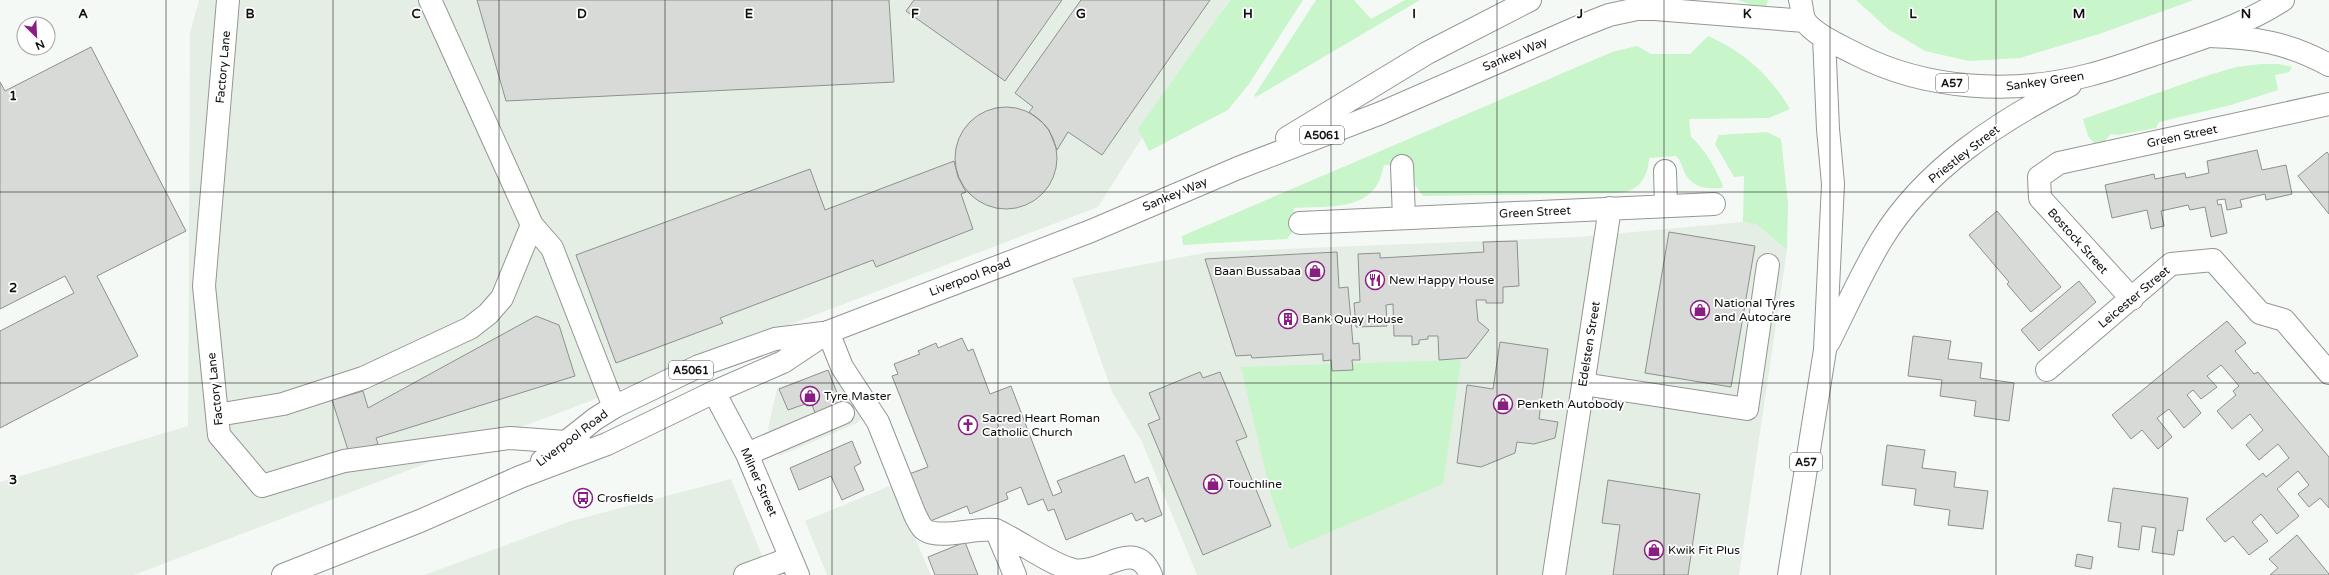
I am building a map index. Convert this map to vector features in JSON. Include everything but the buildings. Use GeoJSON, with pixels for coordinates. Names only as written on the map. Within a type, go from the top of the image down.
{"type":"FeatureCollection","features":[{"type":"Feature","properties":{"kind":"main road","name":"Factory Lane"},"geometry":{"type":"LineString","coordinates":[[228,0],[204,286],[219,435],[262,486],[351,460],[510,438],[607,444]]}},
{"type":"Feature","properties":{"kind":"main road"},"geometry":{"type":"LineString","coordinates":[[430,0],[532,224],[552,248],[614,407]]}},
{"type":"Feature","properties":{"kind":"main road","name":"Sankey Way"},"geometry":{"type":"LineString","coordinates":[[1238,168],[1426,53],[1530,0]]}},
{"type":"Feature","properties":{"kind":"main road","name":"Sankey Green"},"geometry":{"type":"LineString","coordinates":[[1803,10],[1824,37],[1872,62],[1926,80],[1990,88],[2035,85],[2089,76],[2208,36],[2259,15],[2284,0]]}},
{"type":"Feature","properties":{"kind":"main road","name":"Sankey Way"},"geometry":{"type":"LineString","coordinates":[[1112,221],[1238,168],[1381,113],[1609,15],[1637,9],[1655,8],[1803,10]]}},
{"type":"Feature","properties":{"kind":"main road"},"geometry":{"type":"LineString","coordinates":[[2208,36],[2239,36],[2264,40],[2289,47],[2329,65]]}},
{"type":"Feature","properties":{"kind":"main road","name":"Priestley Street"},"geometry":{"type":"LineString","coordinates":[[1789,575],[1825,350],[1833,184],[1828,129],[1824,37]]}},
{"type":"Feature","properties":{"kind":"main road","name":"Priestley Street"},"geometry":{"type":"LineString","coordinates":[[1825,350],[1882,239],[1900,213],[1934,176],[1979,140],[2029,106],[2089,76]]}},
{"type":"Feature","properties":{"kind":"main road","name":"Green Street"},"geometry":{"type":"LineString","coordinates":[[2039,177],[2059,163],[2329,104]]}},
{"type":"Feature","properties":{"kind":"main road"},"geometry":{"type":"LineString","coordinates":[[1402,166],[1404,218]]}},
{"type":"Feature","properties":{"kind":"main road"},"geometry":{"type":"LineString","coordinates":[[1665,171],[1666,206]]}},
{"type":"Feature","properties":{"kind":"main road","name":"Bostock Street"},"geometry":{"type":"LineString","coordinates":[[2039,177],[2040,198],[2132,299]]}},
{"type":"Feature","properties":{"kind":"main road","name":"Green Street"},"geometry":{"type":"LineString","coordinates":[[1300,223],[1714,204]]}},
{"type":"Feature","properties":{"kind":"main road","name":"Edelsten Street"},"geometry":{"type":"LineString","coordinates":[[1554,575],[1610,208]]}},
{"type":"Feature","properties":{"kind":"main road","name":"Liverpool Road"},"geometry":{"type":"LineString","coordinates":[[283,575],[420,521],[520,477],[607,444],[714,392],[783,362],[828,332],[1112,221]]}},
{"type":"Feature","properties":{"kind":"main road"},"geometry":{"type":"LineString","coordinates":[[217,415],[283,404],[363,378],[470,328],[488,314],[502,298],[532,224]]}},
{"type":"Feature","properties":{"kind":"main road","name":"Leicester Street"},"geometry":{"type":"LineString","coordinates":[[2047,370],[2132,299],[2171,264],[2213,260],[2260,313],[2284,320],[2329,373]]}},
{"type":"Feature","properties":{"kind":"main road"},"geometry":{"type":"LineString","coordinates":[[1583,384],[1747,409],[1768,264]]}},
{"type":"Feature","properties":{"kind":"main road"},"geometry":{"type":"LineString","coordinates":[[828,332],[842,367],[878,422],[919,524],[926,530],[936,532],[996,530],[1074,570],[1089,569],[1127,558],[1137,557],[1146,563],[1151,575]]}},
{"type":"Feature","properties":{"kind":"main road","name":"Liverpool Road"},"geometry":{"type":"LineString","coordinates":[[520,477],[568,442],[595,419],[614,407],[699,366],[775,338],[828,332]]}},
{"type":"Feature","properties":{"kind":"main road","name":"Milner Street"},"geometry":{"type":"LineString","coordinates":[[714,392],[747,454],[795,566]]}},
{"type":"Feature","properties":{"kind":"main road"},"geometry":{"type":"LineString","coordinates":[[747,454],[843,413]]}},
{"type":"Feature","properties":{"kind":"main road"},"geometry":{"type":"LineString","coordinates":[[996,530],[1015,575]]}},
{"type":"Feature","properties":{"kind":"main road"},"geometry":{"type":"LineString","coordinates":[[745,575],[795,566]]}},
{"type":"Feature","properties":{"kind":"shaded area"},"geometry":{"type":"Polygon","coordinates":[[[199,0],[1229,0],[1098,207],[134,575],[0,575],[0,482],[188,426],[190,33],[199,0]]]}},
{"type":"Feature","properties":{"kind":"shaded area"},"geometry":{"type":"Polygon","coordinates":[[[1743,222],[1756,224],[1787,250],[1739,575],[1197,575],[1142,442],[1112,392],[1072,278],[1209,252],[1579,237],[1743,222]]]}},
{"type":"Feature","properties":{"kind":"shaded area"},"geometry":{"type":"Polygon","coordinates":[[[832,370],[863,418],[857,423],[779,456],[768,429],[777,388],[832,370]]]}},
{"type":"Feature","properties":{"kind":"shaded area"},"geometry":{"type":"Polygon","coordinates":[[[731,479],[770,575],[424,575],[571,521],[731,479]]]}},
{"type":"Feature","properties":{"kind":"shaded area"},"geometry":{"type":"Polygon","coordinates":[[[892,485],[931,575],[827,575],[805,521],[892,485]]]}},
{"type":"Feature","properties":{"kind":"green space"},"geometry":{"type":"Polygon","coordinates":[[[1230,0],[1303,0],[1249,84],[1228,110],[1149,151],[1138,129],[1230,0]]]}},
{"type":"Feature","properties":{"kind":"green space"},"geometry":{"type":"Polygon","coordinates":[[[1316,0],[1354,0],[1371,19],[1405,0],[1420,0],[1256,97],[1254,96],[1316,0]]]}},
{"type":"Feature","properties":{"kind":"green space"},"geometry":{"type":"Polygon","coordinates":[[[1738,0],[1768,1],[1766,7],[1763,9],[1738,0]]]}},
{"type":"Feature","properties":{"kind":"green space"},"geometry":{"type":"Polygon","coordinates":[[[1856,0],[2194,0],[2099,34],[2020,58],[1969,61],[1925,51],[1888,29],[1856,0]]]}},
{"type":"Feature","properties":{"kind":"green space"},"geometry":{"type":"Polygon","coordinates":[[[1708,36],[1733,49],[1755,66],[1774,86],[1790,109],[1769,118],[1689,119],[1691,137],[1701,147],[1709,159],[1723,185],[1722,188],[1709,188],[1694,184],[1686,175],[1676,156],[1649,158],[1647,172],[1641,182],[1632,190],[1619,193],[1423,196],[1415,185],[1413,164],[1384,165],[1378,183],[1371,192],[1363,198],[1352,203],[1329,207],[1294,208],[1295,229],[1287,239],[1183,245],[1182,236],[1612,52],[1637,46],[1651,54],[1690,54],[1708,36]]]}},
{"type":"Feature","properties":{"kind":"green space"},"geometry":{"type":"Polygon","coordinates":[[[2261,64],[2279,64],[2292,67],[2289,72],[2275,75],[2278,90],[2231,105],[2159,122],[2156,128],[2118,135],[2111,134],[2104,142],[2094,143],[2088,136],[2083,119],[2206,76],[2236,67],[2261,64]]]}},
{"type":"Feature","properties":{"kind":"green space"},"geometry":{"type":"Polygon","coordinates":[[[1767,132],[1781,139],[1788,203],[1787,250],[1756,224],[1743,222],[1744,176],[1734,177],[1715,144],[1719,135],[1767,132]]]}},
{"type":"Feature","properties":{"kind":"green space"},"geometry":{"type":"Polygon","coordinates":[[[1461,360],[1443,484],[1290,549],[1271,495],[1241,367],[1461,360]]]}},
{"type":"Feature","properties":{"kind":"place","name":"Baan Bussabaa"},"geometry":{"type":"Point","coordinates":[1315,271]}},
{"type":"Feature","properties":{"kind":"place","name":"New Happy House"},"geometry":{"type":"Point","coordinates":[1375,280]}},
{"type":"Feature","properties":{"kind":"place","name":"National Tyres and Autocare"},"geometry":{"type":"Point","coordinates":[1700,310]}},
{"type":"Feature","properties":{"kind":"place","name":"Bank Quay House"},"geometry":{"type":"Point","coordinates":[1288,319]}},
{"type":"Feature","properties":{"kind":"place","name":"Tyre Master"},"geometry":{"type":"Point","coordinates":[810,396]}},
{"type":"Feature","properties":{"kind":"place","name":"Penketh Autobody"},"geometry":{"type":"Point","coordinates":[1503,404]}},
{"type":"Feature","properties":{"kind":"place","name":"Sacred Heart Roman Catholic Church"},"geometry":{"type":"Point","coordinates":[968,425]}},
{"type":"Feature","properties":{"kind":"place","name":"Touchline"},"geometry":{"type":"Point","coordinates":[1213,484]}},
{"type":"Feature","properties":{"kind":"place","name":"Crosfields"},"geometry":{"type":"Point","coordinates":[583,498]}},
{"type":"Feature","properties":{"kind":"place","name":"Kwik Fit Plus"},"geometry":{"type":"Point","coordinates":[1654,550]}}]}
